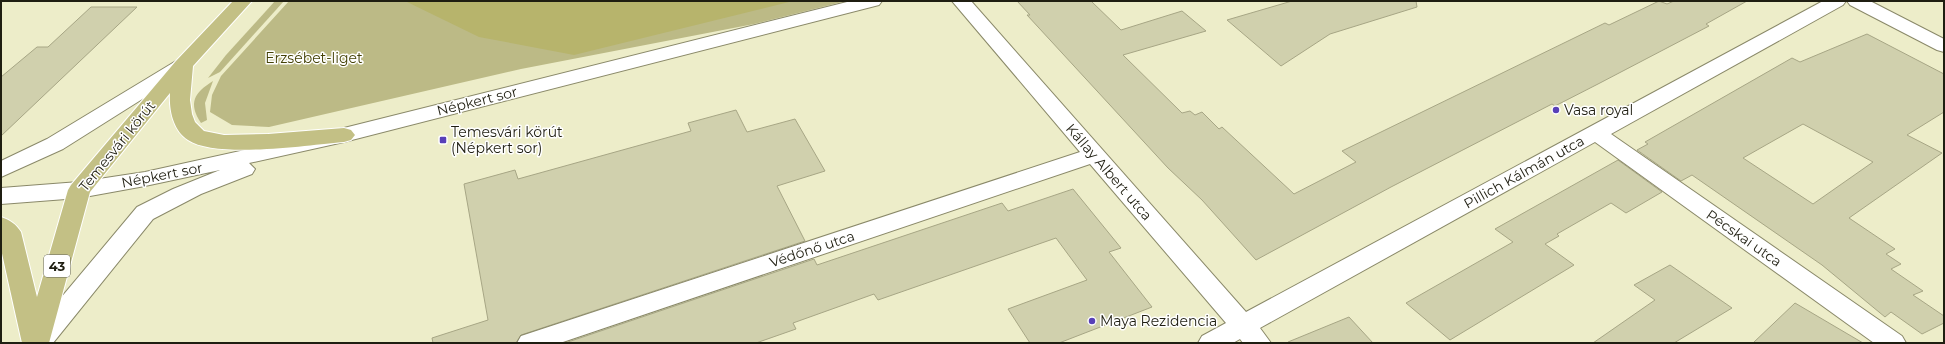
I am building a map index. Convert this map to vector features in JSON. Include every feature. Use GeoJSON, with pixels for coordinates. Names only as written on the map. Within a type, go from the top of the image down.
{"type":"FeatureCollection","features":[{"type":"Feature","properties":{"kind":"main road","name":"Temesvári körút"},"geometry":{"type":"LineString","coordinates":[[36,343],[79,190],[183,65],[243,1]]}},
{"type":"Feature","properties":{"kind":"main road"},"geometry":{"type":"LineString","coordinates":[[183,65],[181,109],[183,118],[187,125],[198,136],[219,141],[245,142],[344,135]]}},
{"type":"Feature","properties":{"kind":"main road"},"geometry":{"type":"LineString","coordinates":[[1,225],[9,232],[36,343]]}},
{"type":"Feature","properties":{"kind":"street","name":"Népkert sor"},"geometry":{"type":"LineString","coordinates":[[1,196],[79,190],[146,179],[344,135],[873,1]]}},
{"type":"Feature","properties":{"kind":"street","name":"Kállay Albert utca"},"geometry":{"type":"LineString","coordinates":[[961,1],[1251,335]]}},
{"type":"Feature","properties":{"kind":"street","name":"Pillich Kálmán utca"},"geometry":{"type":"LineString","coordinates":[[1211,343],[1251,335],[1596,133],[1837,1]]}},
{"type":"Feature","properties":{"kind":"street"},"geometry":{"type":"LineString","coordinates":[[1856,1],[1944,46]]}},
{"type":"Feature","properties":{"kind":"street"},"geometry":{"type":"LineString","coordinates":[[1,170],[55,144],[183,65]]}},
{"type":"Feature","properties":{"kind":"street","name":"Pécskai utca"},"geometry":{"type":"LineString","coordinates":[[1596,133],[1893,343]]}},
{"type":"Feature","properties":{"kind":"street"},"geometry":{"type":"LineString","coordinates":[[36,343],[145,213],[167,200],[209,182],[344,135]]}},
{"type":"Feature","properties":{"kind":"street","name":"Védőnő utca"},"geometry":{"type":"LineString","coordinates":[[530,343],[1094,155]]}},
{"type":"Feature","properties":{"kind":"green space"},"geometry":{"type":"Polygon","coordinates":[[[275,1],[284,1],[220,72],[208,78],[226,55],[275,1]]]}},
{"type":"Feature","properties":{"kind":"green space","name":"Erzsébet-liget"},"geometry":{"type":"Polygon","coordinates":[[[289,1],[846,1],[754,24],[521,69],[269,127],[232,125],[210,112],[212,95],[221,76],[289,1]]]}},
{"type":"Feature","properties":{"kind":"green space"},"geometry":{"type":"Polygon","coordinates":[[[213,81],[205,103],[207,120],[201,123],[195,110],[195,99],[197,94],[206,85],[213,81]]]}},
{"type":"Feature","properties":{"kind":"shaded area"},"geometry":{"type":"Polygon","coordinates":[[[405,1],[793,1],[574,55],[479,37],[405,1]]]}},
{"type":"Feature","properties":{"kind":"building"},"geometry":{"type":"Polygon","coordinates":[[[1017,1],[1091,1],[1121,30],[1182,11],[1206,31],[1123,55],[1182,113],[1190,111],[1195,115],[1202,112],[1219,129],[1222,127],[1294,194],[1356,162],[1342,151],[1605,23],[1609,25],[1659,1],[1667,4],[1674,1],[1747,1],[1706,24],[1709,26],[1555,106],[1552,104],[1391,187],[1256,260],[1202,200],[1168,168],[1027,15],[1030,15],[1017,1]]]}},
{"type":"Feature","properties":{"kind":"building"},"geometry":{"type":"Polygon","coordinates":[[[1292,1],[1416,1],[1417,7],[1330,34],[1281,66],[1227,20],[1292,1]]]}},
{"type":"Feature","properties":{"kind":"building"},"geometry":{"type":"Polygon","coordinates":[[[91,7],[137,7],[1,136],[1,77],[37,47],[48,47],[91,7]]]}},
{"type":"Feature","properties":{"kind":"building"},"geometry":{"type":"Polygon","coordinates":[[[1867,34],[1944,74],[1944,112],[1907,135],[1942,153],[1849,218],[1895,249],[1886,254],[1901,264],[1891,269],[1923,291],[1913,295],[1944,316],[1944,323],[1922,334],[1891,312],[1885,317],[1822,265],[1692,175],[1681,181],[1637,150],[1648,144],[1645,142],[1792,58],[1800,62],[1867,34]],[[1803,124],[1743,158],[1813,204],[1873,162],[1803,124]]]}},
{"type":"Feature","properties":{"kind":"building"},"geometry":{"type":"Polygon","coordinates":[[[736,110],[747,132],[795,119],[825,171],[777,186],[805,241],[521,335],[516,343],[433,343],[432,338],[488,320],[464,184],[515,170],[518,179],[691,131],[688,123],[736,110]]]}},
{"type":"Feature","properties":{"kind":"building"},"geometry":{"type":"Polygon","coordinates":[[[1618,160],[1662,192],[1626,213],[1611,203],[1557,234],[1559,236],[1545,244],[1574,265],[1450,340],[1406,303],[1513,242],[1495,229],[1618,160]]]}},
{"type":"Feature","properties":{"kind":"building"},"geometry":{"type":"Polygon","coordinates":[[[1073,189],[1121,248],[1109,252],[1152,307],[1059,343],[1030,343],[1008,309],[1087,280],[1056,238],[878,300],[874,294],[793,323],[796,329],[756,343],[565,343],[814,259],[817,265],[1002,203],[1008,211],[1073,189]]]}},
{"type":"Feature","properties":{"kind":"building"},"geometry":{"type":"Polygon","coordinates":[[[1670,265],[1732,308],[1674,343],[1593,343],[1655,300],[1634,285],[1670,265]]]}},
{"type":"Feature","properties":{"kind":"building"},"geometry":{"type":"Polygon","coordinates":[[[1795,303],[1863,343],[1753,343],[1795,303]]]}},
{"type":"Feature","properties":{"kind":"building"},"geometry":{"type":"Polygon","coordinates":[[[1349,317],[1373,343],[1288,342],[1349,317]]]}},
{"type":"Feature","properties":{"kind":"place","name":"Vasa royal"},"geometry":{"type":"Point","coordinates":[1556,110]}},
{"type":"Feature","properties":{"kind":"place","name":"Temesvári körút (Népkert sor)"},"geometry":{"type":"Point","coordinates":[443,140]}},
{"type":"Feature","properties":{"kind":"place","name":"Maya Rezidencia"},"geometry":{"type":"Point","coordinates":[1092,321]}}]}
